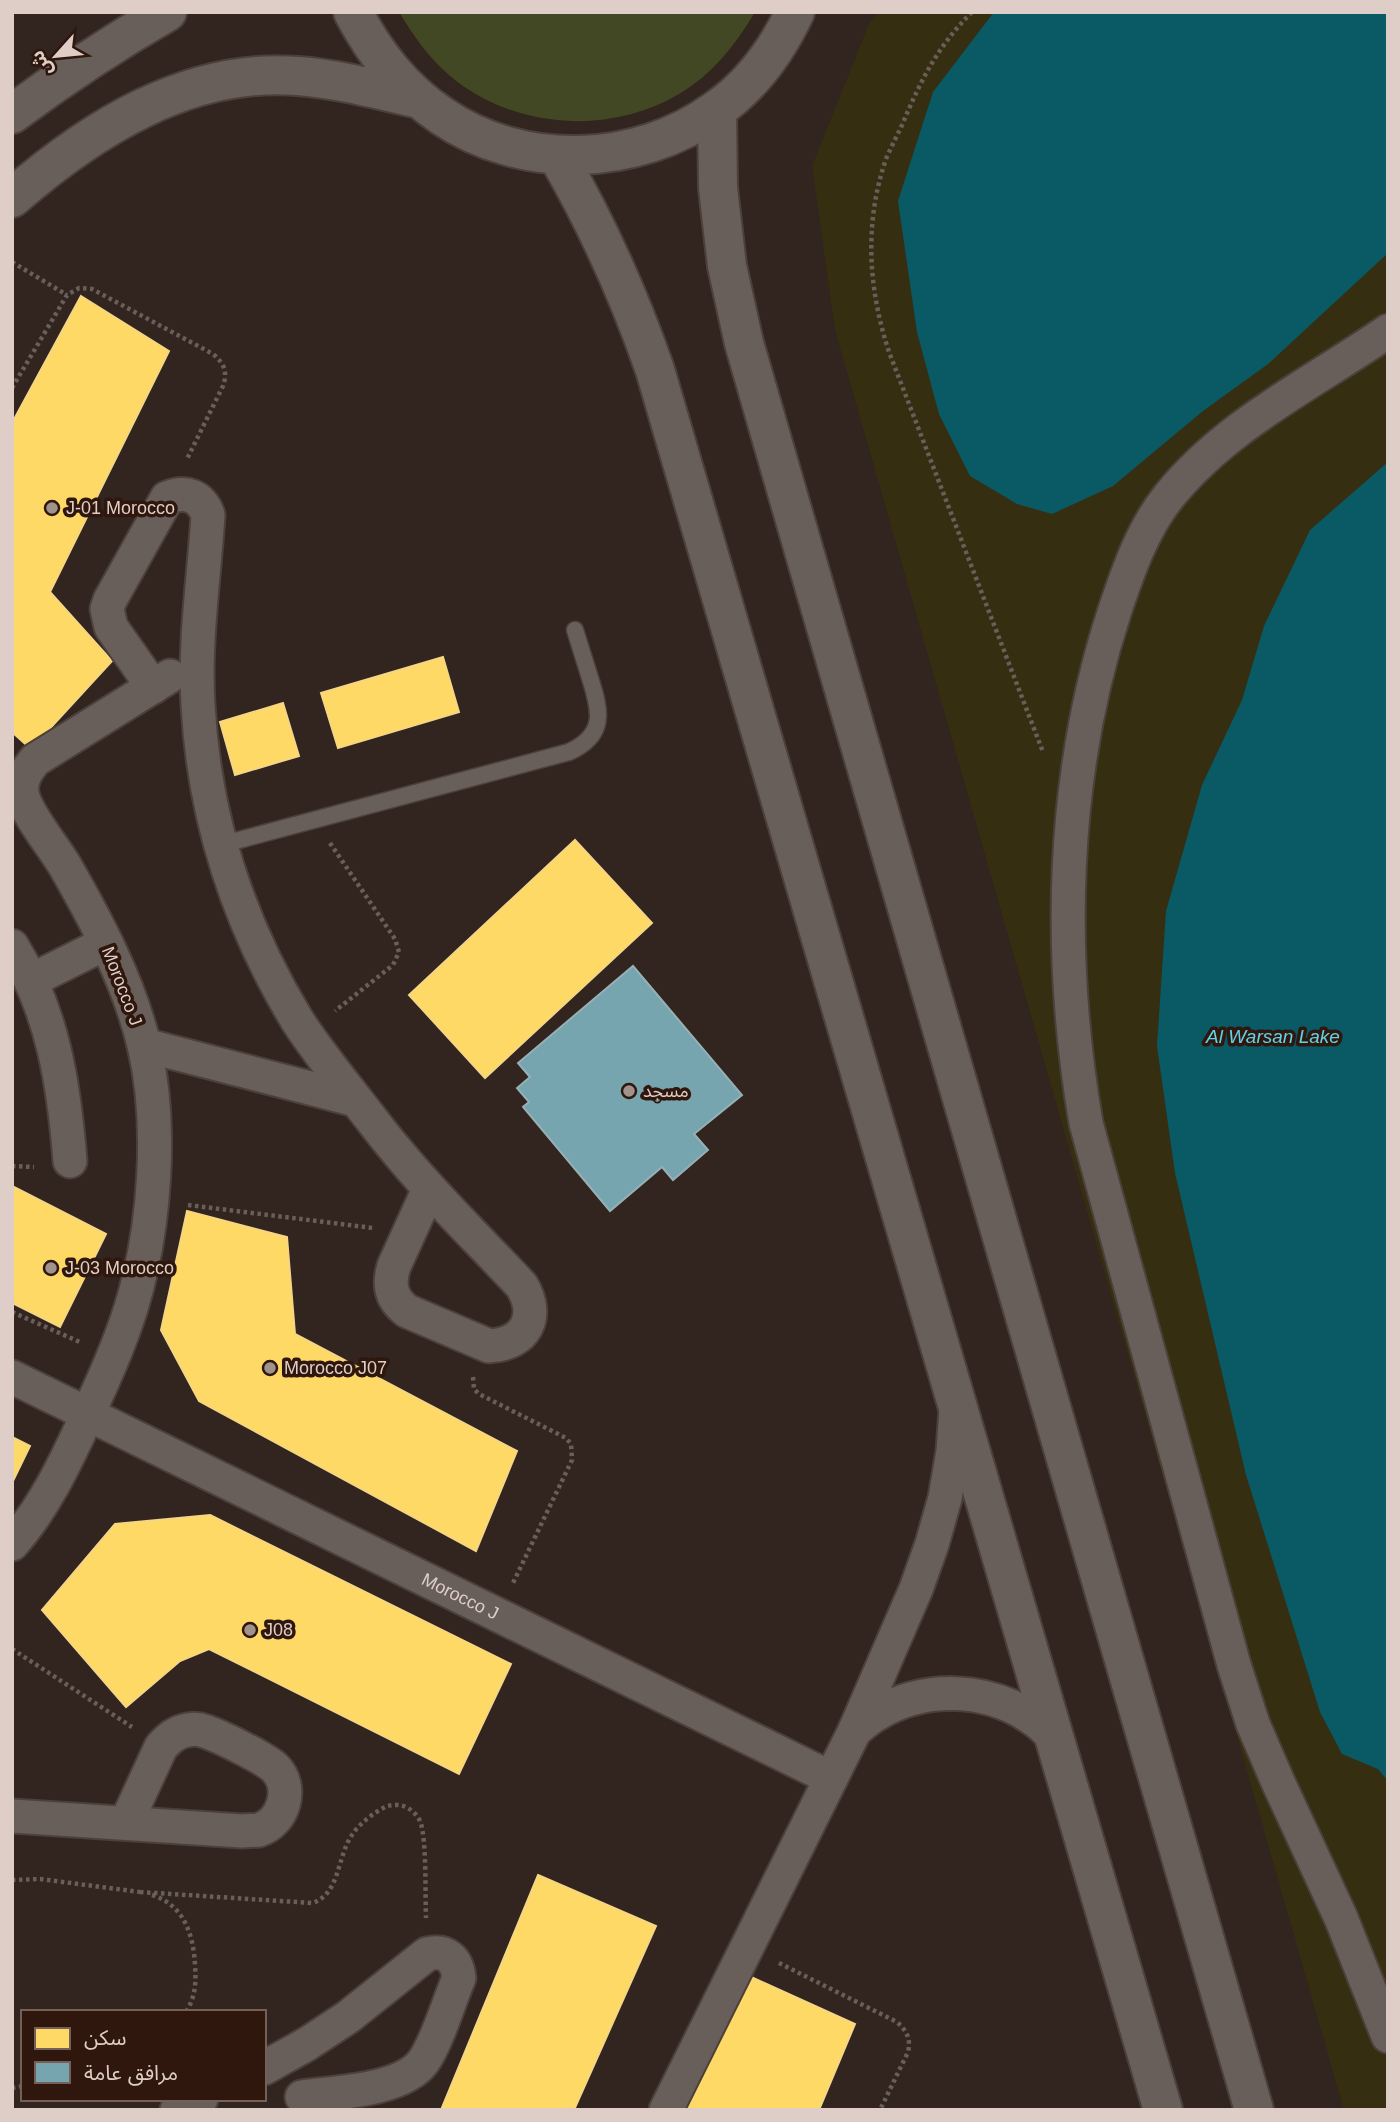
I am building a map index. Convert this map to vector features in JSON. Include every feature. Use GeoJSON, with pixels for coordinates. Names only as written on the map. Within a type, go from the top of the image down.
{"type":"FeatureCollection","features":[{"type":"Feature","properties":{"kind":"street"},"geometry":{"type":"LineString","coordinates":[[12,114],[61,78],[167,12]]}},
{"type":"Feature","properties":{"kind":"street"},"geometry":{"type":"LineString","coordinates":[[353,12],[369,42],[391,72],[443,117],[470,132],[517,148],[557,155],[625,151],[688,128],[717,110],[743,88],[766,61],[795,12]]}},
{"type":"Feature","properties":{"kind":"street"},"geometry":{"type":"LineString","coordinates":[[12,198],[90,138],[126,116],[165,98],[206,85],[248,77],[297,75],[419,99]]}},
{"type":"Feature","properties":{"kind":"street"},"geometry":{"type":"LineString","coordinates":[[717,110],[718,188],[727,266],[744,342],[1254,2110]]}},
{"type":"Feature","properties":{"kind":"street"},"geometry":{"type":"LineString","coordinates":[[557,155],[587,207],[612,260],[655,370],[1163,2110]]}},
{"type":"Feature","properties":{"kind":"street"},"geometry":{"type":"LineString","coordinates":[[1388,331],[1277,403],[1217,446],[1167,498],[1146,530],[1122,587],[1088,707],[1078,768],[1068,913],[1070,994],[1086,1123],[1234,1665],[1258,1735],[1341,1918],[1388,2036]]}},
{"type":"Feature","properties":{"kind":"street"},"geometry":{"type":"LineString","coordinates":[[153,687],[111,627],[107,609],[167,498],[187,494],[197,498],[208,515],[196,660],[202,753],[220,845],[235,892],[274,980],[326,1062],[429,1189],[522,1286],[531,1308],[524,1331],[515,1340],[489,1346],[407,1311],[393,1296],[391,1275],[429,1189]]}},
{"type":"Feature","properties":{"kind":"street","name":"Morocco J"},"geometry":{"type":"LineString","coordinates":[[12,1544],[51,1488],[68,1458],[114,1357],[131,1307],[144,1255],[152,1201],[154,1149],[153,1110],[144,1045],[128,993],[106,943],[58,855],[24,803],[23,779],[35,760],[196,660]]}},
{"type":"Feature","properties":{"kind":"street"},"geometry":{"type":"LineString","coordinates":[[32,980],[106,943]]}},
{"type":"Feature","properties":{"kind":"street"},"geometry":{"type":"LineString","coordinates":[[12,946],[32,980],[45,1015],[57,1062],[67,1124],[69,1161]]}},
{"type":"Feature","properties":{"kind":"street"},"geometry":{"type":"LineString","coordinates":[[144,1045],[356,1100]]}},
{"type":"Feature","properties":{"kind":"street","name":"Morocco J"},"geometry":{"type":"LineString","coordinates":[[12,1377],[831,1778]]}},
{"type":"Feature","properties":{"kind":"street"},"geometry":{"type":"LineString","coordinates":[[666,2110],[855,1730],[916,1589],[932,1544],[947,1486],[953,1451],[956,1403]]}},
{"type":"Feature","properties":{"kind":"street"},"geometry":{"type":"LineString","coordinates":[[855,1730],[877,1714],[902,1702],[929,1695],[956,1693],[983,1696],[1009,1705],[1033,1719],[1054,1737]]}},
{"type":"Feature","properties":{"kind":"street"},"geometry":{"type":"LineString","coordinates":[[12,1816],[127,1823],[258,1830],[271,1824],[281,1812],[285,1798],[284,1783],[277,1770],[266,1761],[202,1730],[190,1729],[169,1738],[162,1747],[127,1823]]}},
{"type":"Feature","properties":{"kind":"street"},"geometry":{"type":"LineString","coordinates":[[266,2067],[307,2044],[377,1996],[427,1954],[436,1952],[454,1959],[458,1978],[430,2049],[423,2063],[411,2074],[383,2085],[301,2103],[307,2044]]}},
{"type":"Feature","properties":{"kind":"street"},"geometry":{"type":"LineString","coordinates":[[177,2110],[197,2101]]}},
{"type":"Feature","properties":{"kind":"lane"},"geometry":{"type":"LineString","coordinates":[[220,845],[569,752],[581,746],[591,738],[599,713],[575,630]]}},
{"type":"Feature","properties":{"kind":"path"},"geometry":{"type":"LineString","coordinates":[[972,12],[933,58],[887,158],[876,194],[870,262],[879,323],[889,352],[1043,752]]}},
{"type":"Feature","properties":{"kind":"path"},"geometry":{"type":"LineString","coordinates":[[12,262],[67,295]]}},
{"type":"Feature","properties":{"kind":"path"},"geometry":{"type":"LineString","coordinates":[[12,388],[67,295],[79,288],[92,289],[213,354],[225,368],[226,377],[167,498]]}},
{"type":"Feature","properties":{"kind":"path"},"geometry":{"type":"LineString","coordinates":[[307,1033],[393,965],[399,952],[395,939],[315,820]]}},
{"type":"Feature","properties":{"kind":"path"},"geometry":{"type":"LineString","coordinates":[[152,1201],[409,1232]]}},
{"type":"Feature","properties":{"kind":"path"},"geometry":{"type":"LineString","coordinates":[[12,1312],[114,1357]]}},
{"type":"Feature","properties":{"kind":"path"},"geometry":{"type":"LineString","coordinates":[[489,1346],[474,1372],[474,1389],[479,1394],[560,1434],[571,1444],[573,1452],[572,1460],[498,1615]]}},
{"type":"Feature","properties":{"kind":"path"},"geometry":{"type":"LineString","coordinates":[[12,1649],[162,1747]]}},
{"type":"Feature","properties":{"kind":"path"},"geometry":{"type":"LineString","coordinates":[[12,1880],[40,1879],[140,1892],[312,1903],[327,1894],[350,1837],[383,1808],[399,1805],[408,1807],[415,1814],[423,1831],[427,1954]]}},
{"type":"Feature","properties":{"kind":"path"},"geometry":{"type":"LineString","coordinates":[[140,1892],[156,1896],[170,1904],[190,1929],[194,1944],[196,1986],[187,2010]]}},
{"type":"Feature","properties":{"kind":"path"},"geometry":{"type":"LineString","coordinates":[[747,1947],[897,2022],[903,2028],[910,2043],[908,2052],[880,2110]]}},
{"type":"Feature","properties":{"kind":"green space"},"geometry":{"type":"Polygon","coordinates":[[[399,12],[755,12],[722,58],[691,86],[651,107],[592,121],[531,116],[502,107],[474,93],[434,61],[399,12]]]}},
{"type":"Feature","properties":{"kind":"sand"},"geometry":{"type":"Polygon","coordinates":[[[879,12],[1388,12],[1388,2110],[1344,2110],[835,330],[812,166],[869,24],[879,12]]]}},
{"type":"Feature","properties":{"kind":"water"},"geometry":{"type":"Polygon","coordinates":[[[994,12],[1388,12],[1388,253],[1268,364],[1203,411],[1113,486],[1052,514],[1017,504],[970,476],[939,414],[917,332],[898,201],[933,92],[994,12]]]}},
{"type":"Feature","properties":{"kind":"water","name":"Al Warsan Lake"},"geometry":{"type":"Polygon","coordinates":[[[1388,462],[1388,1781],[1378,1769],[1342,1754],[1320,1712],[1246,1475],[1175,1173],[1157,1046],[1166,911],[1202,785],[1242,700],[1264,626],[1310,530],[1388,462]]]}},
{"type":"Feature","properties":{"kind":"building: سكن","name":"J-01 Morocco"},"geometry":{"type":"Polygon","coordinates":[[[81,296],[169,351],[50,592],[112,661],[31,749],[12,732],[12,423],[81,296]]]}},
{"type":"Feature","properties":{"kind":"building: سكن"},"geometry":{"type":"Polygon","coordinates":[[[443,657],[459,712],[338,748],[321,693],[443,657]]]}},
{"type":"Feature","properties":{"kind":"building: سكن"},"geometry":{"type":"Polygon","coordinates":[[[283,703],[299,756],[235,775],[220,722],[283,703]]]}},
{"type":"Feature","properties":{"kind":"building: سكن"},"geometry":{"type":"Polygon","coordinates":[[[575,840],[652,923],[485,1078],[409,995],[575,840]]]}},
{"type":"Feature","properties":{"kind":"building: سكن","name":"J-03 Morocco"},"geometry":{"type":"Polygon","coordinates":[[[12,1186],[106,1234],[60,1327],[12,1303],[12,1186]]]}},
{"type":"Feature","properties":{"kind":"building: سكن","name":"Morocco J07"},"geometry":{"type":"Polygon","coordinates":[[[187,1211],[287,1237],[295,1334],[517,1451],[476,1551],[199,1401],[161,1330],[187,1211]]]}},
{"type":"Feature","properties":{"kind":"building: سكن"},"geometry":{"type":"Polygon","coordinates":[[[12,1437],[30,1446],[12,1483],[12,1437]]]}},
{"type":"Feature","properties":{"kind":"building: سكن","name":"J08"},"geometry":{"type":"Polygon","coordinates":[[[210,1515],[511,1664],[459,1774],[209,1649],[180,1661],[126,1707],[42,1610],[115,1524],[210,1515]]]}},
{"type":"Feature","properties":{"kind":"building: سكن"},"geometry":{"type":"Polygon","coordinates":[[[538,1875],[656,1926],[574,2110],[441,2110],[538,1875]]]}},
{"type":"Feature","properties":{"kind":"building: سكن"},"geometry":{"type":"Polygon","coordinates":[[[749,1976],[855,2024],[819,2110],[686,2110],[749,1976]]]}},
{"type":"Feature","properties":{"kind":"building: مرافق عامة","name":"مسجد"},"geometry":{"type":"Polygon","coordinates":[[[633,966],[742,1095],[694,1134],[708,1150],[673,1180],[662,1167],[610,1211],[523,1107],[529,1102],[517,1088],[530,1077],[518,1063],[633,966]]]}},
{"type":"Feature","properties":{"kind":"place","name":"J-01 Morocco"},"geometry":{"type":"Point","coordinates":[52,508]}},
{"type":"Feature","properties":{"kind":"place","name":"مسجد"},"geometry":{"type":"Point","coordinates":[629,1091]}},
{"type":"Feature","properties":{"kind":"place","name":"J-03 Morocco"},"geometry":{"type":"Point","coordinates":[51,1268]}},
{"type":"Feature","properties":{"kind":"place","name":"Morocco J07"},"geometry":{"type":"Point","coordinates":[270,1368]}},
{"type":"Feature","properties":{"kind":"place","name":"J08"},"geometry":{"type":"Point","coordinates":[250,1630]}}]}
